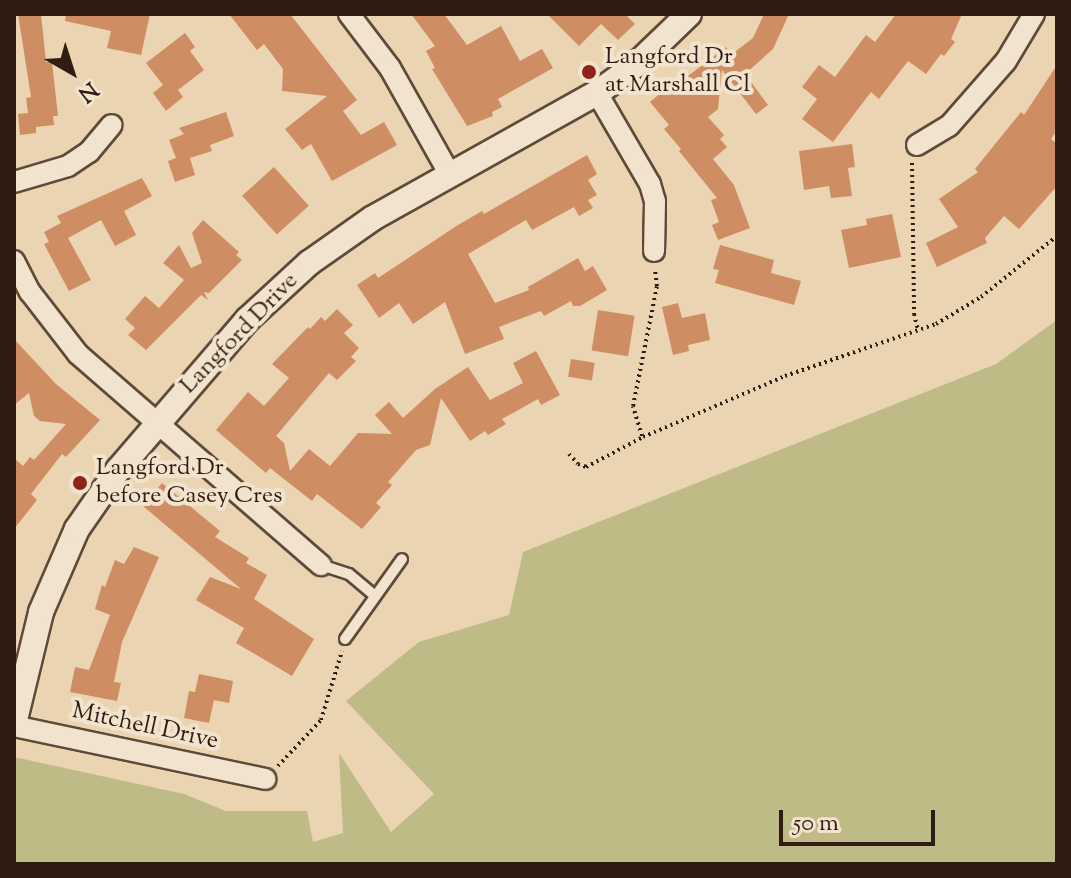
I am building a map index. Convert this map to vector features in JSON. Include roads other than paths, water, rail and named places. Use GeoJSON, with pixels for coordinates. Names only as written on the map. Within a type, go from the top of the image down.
{"type":"FeatureCollection","features":[{"type":"Feature","properties":{"kind":"street"},"geometry":{"type":"LineString","coordinates":[[349,14],[390,68],[450,175]]}},
{"type":"Feature","properties":{"kind":"street","name":"Langford Drive"},"geometry":{"type":"LineString","coordinates":[[14,725],[41,612],[56,572],[97,498],[157,423],[248,319],[288,280],[373,218],[597,93],[649,54],[689,14]]}},
{"type":"Feature","properties":{"kind":"street"},"geometry":{"type":"LineString","coordinates":[[917,145],[949,126],[1006,61],[1034,14]]}},
{"type":"Feature","properties":{"kind":"street"},"geometry":{"type":"LineString","coordinates":[[597,93],[650,184],[655,201],[654,251]]}},
{"type":"Feature","properties":{"kind":"street"},"geometry":{"type":"LineString","coordinates":[[14,182],[68,166],[89,152],[112,125]]}},
{"type":"Feature","properties":{"kind":"street"},"geometry":{"type":"LineString","coordinates":[[14,261],[22,298],[78,354],[321,565]]}},
{"type":"Feature","properties":{"kind":"street","name":"Mitchell Drive"},"geometry":{"type":"LineString","coordinates":[[14,725],[265,779]]}},
{"type":"Feature","properties":{"kind":"lane"},"geometry":{"type":"LineString","coordinates":[[345,639],[402,559]]}},
{"type":"Feature","properties":{"kind":"lane"},"geometry":{"type":"LineString","coordinates":[[321,565],[349,574],[374,595]]}},
{"type":"Feature","properties":{"kind":"place","name":"Langford Dr at Marshall Cl"},"geometry":{"type":"Point","coordinates":[589,72]}},
{"type":"Feature","properties":{"kind":"place","name":"Langford Dr before Casey Cres"},"geometry":{"type":"Point","coordinates":[80,483]}}]}
